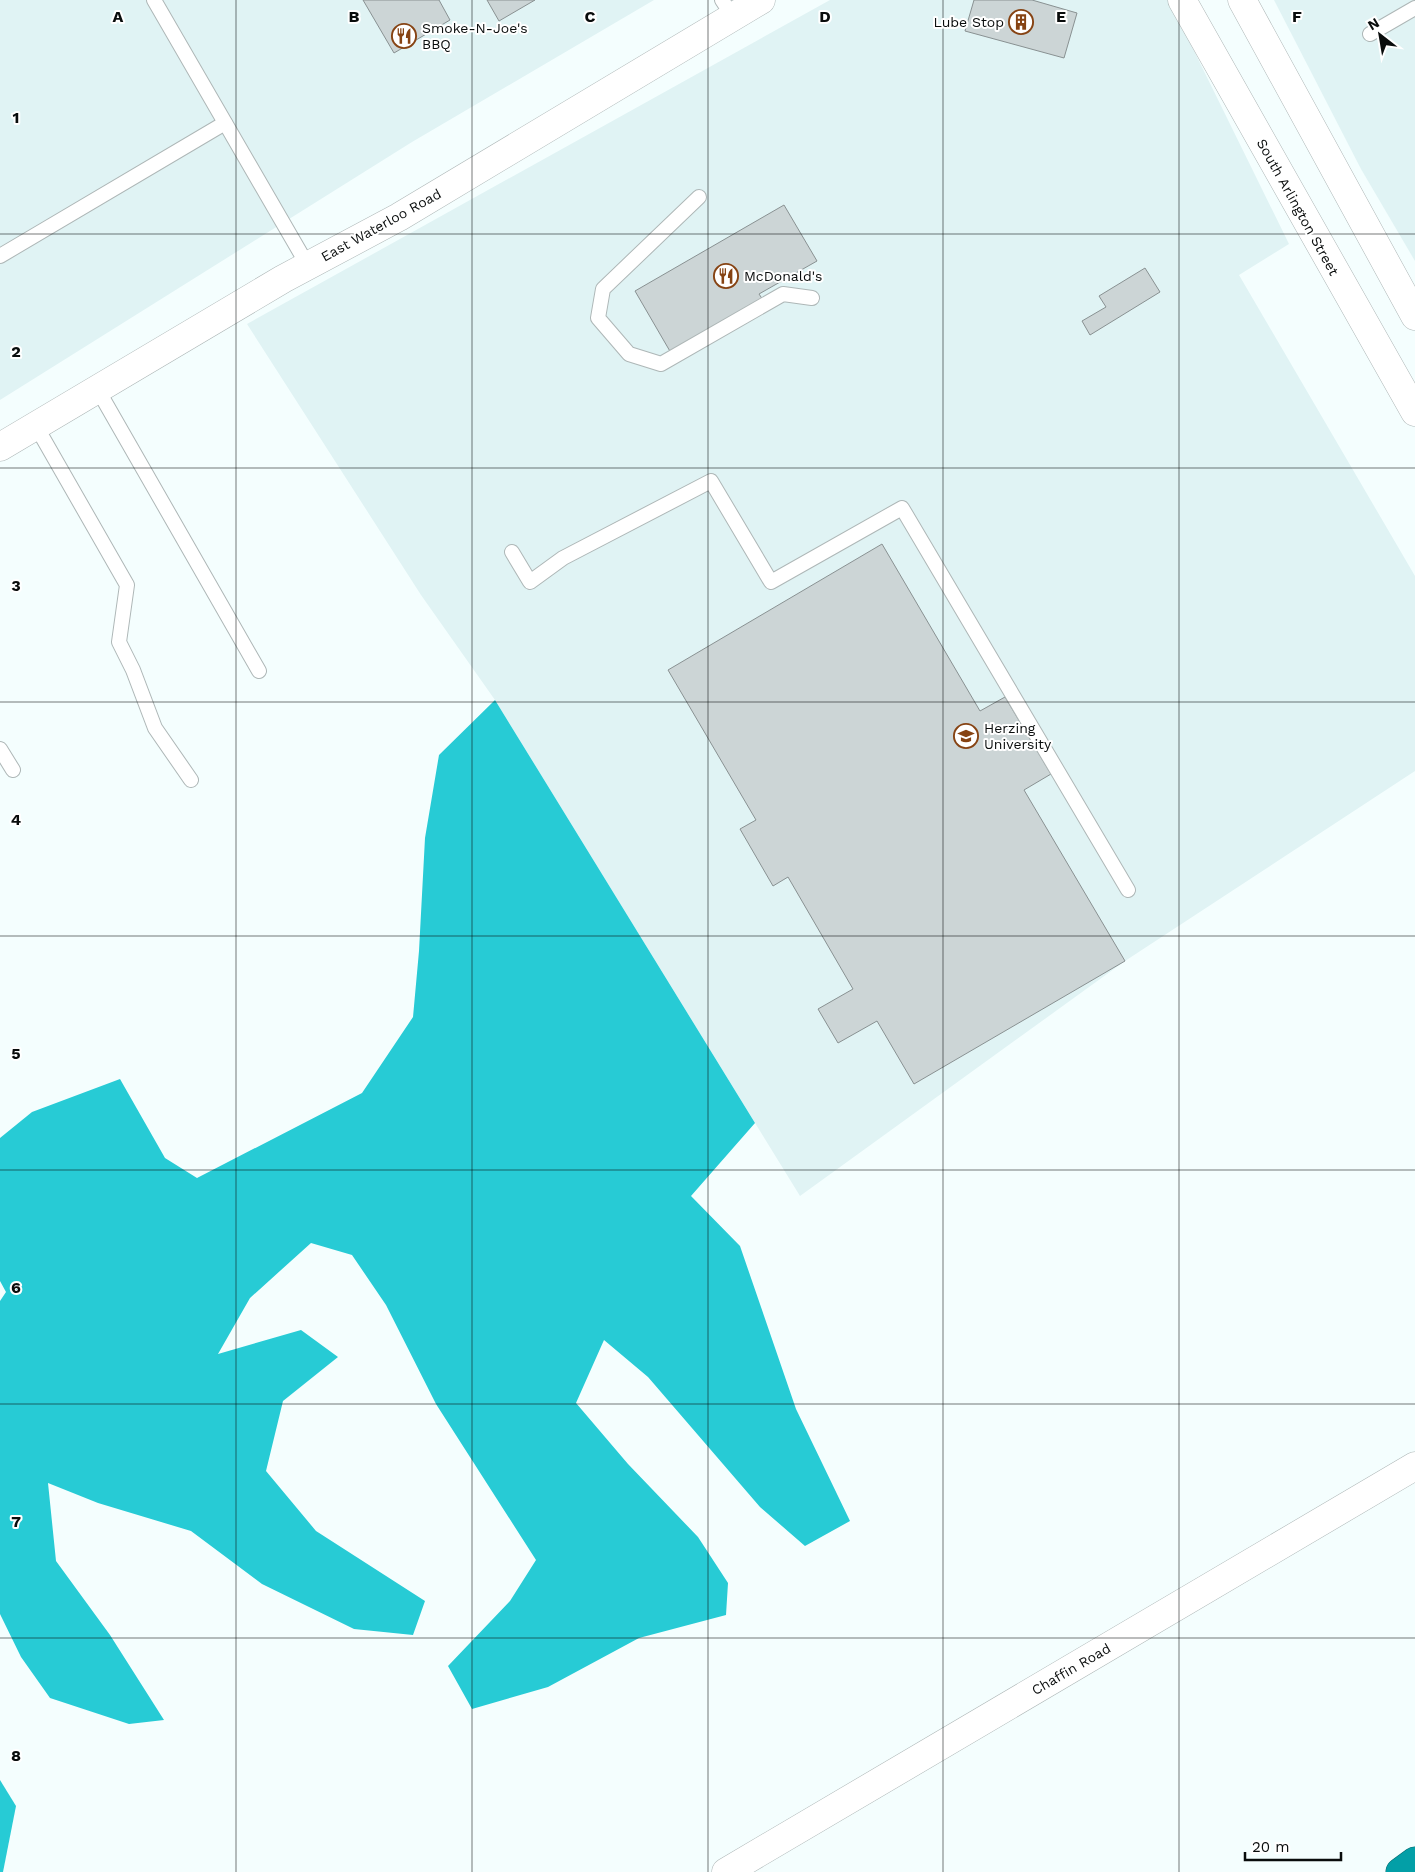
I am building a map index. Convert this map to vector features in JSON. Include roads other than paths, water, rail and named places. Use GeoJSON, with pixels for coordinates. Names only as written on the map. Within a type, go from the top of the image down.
{"type":"FeatureCollection","features":[{"type":"Feature","properties":{"kind":"highway"},"geometry":{"type":"LineString","coordinates":[[1400,1872],[1415,1862]]}},
{"type":"Feature","properties":{"kind":"main road","name":"East Waterloo Road"},"geometry":{"type":"LineString","coordinates":[[0,447],[308,266],[399,217],[727,8],[761,0]]}},
{"type":"Feature","properties":{"kind":"main road","name":"South Arlington Street"},"geometry":{"type":"LineString","coordinates":[[1182,0],[1415,412]]}},
{"type":"Feature","properties":{"kind":"main road"},"geometry":{"type":"LineString","coordinates":[[1242,0],[1415,316]]}},
{"type":"Feature","properties":{"kind":"main road","name":"Chaffin Road"},"geometry":{"type":"LineString","coordinates":[[726,1872],[1415,1466]]}},
{"type":"Feature","properties":{"kind":"lane"},"geometry":{"type":"LineString","coordinates":[[154,0],[308,266]]}},
{"type":"Feature","properties":{"kind":"lane"},"geometry":{"type":"LineString","coordinates":[[1370,34],[1415,8]]}},
{"type":"Feature","properties":{"kind":"lane"},"geometry":{"type":"LineString","coordinates":[[0,256],[225,123]]}},
{"type":"Feature","properties":{"kind":"lane"},"geometry":{"type":"LineString","coordinates":[[699,197],[603,290],[598,318],[629,354],[661,364],[783,294],[812,298]]}},
{"type":"Feature","properties":{"kind":"lane"},"geometry":{"type":"LineString","coordinates":[[98,390],[259,671]]}},
{"type":"Feature","properties":{"kind":"lane"},"geometry":{"type":"LineString","coordinates":[[36,426],[127,585],[120,642],[155,728],[191,780]]}},
{"type":"Feature","properties":{"kind":"lane"},"geometry":{"type":"LineString","coordinates":[[512,552],[530,582],[563,558],[711,482],[771,582],[902,508],[1128,890]]}},
{"type":"Feature","properties":{"kind":"lane"},"geometry":{"type":"LineString","coordinates":[[0,749],[14,770]]}},
{"type":"Feature","properties":{"kind":"place","name":"Lube Stop"},"geometry":{"type":"Point","coordinates":[1021,22]}},
{"type":"Feature","properties":{"kind":"place","name":"Smoke-N-Joe's BBQ"},"geometry":{"type":"Point","coordinates":[404,36]}},
{"type":"Feature","properties":{"kind":"place","name":"McDonald's"},"geometry":{"type":"Point","coordinates":[726,276]}},
{"type":"Feature","properties":{"kind":"place","name":"Herzing University"},"geometry":{"type":"Point","coordinates":[966,736]}}]}
